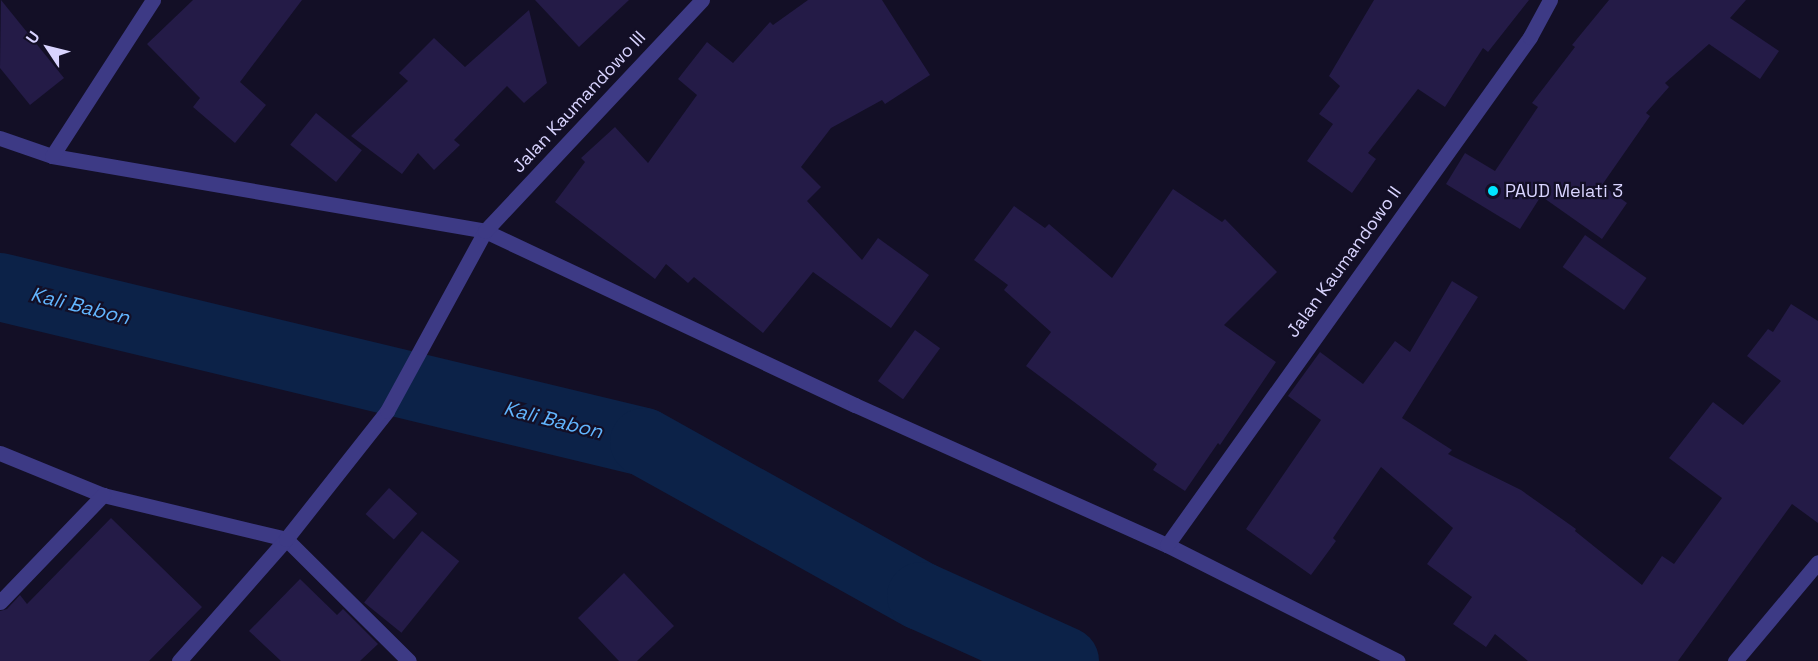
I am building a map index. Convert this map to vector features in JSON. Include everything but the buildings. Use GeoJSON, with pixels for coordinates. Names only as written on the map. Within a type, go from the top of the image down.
{"type":"FeatureCollection","features":[{"type":"Feature","properties":{"kind":"street"},"geometry":{"type":"LineString","coordinates":[[52,156],[153,0]]}},
{"type":"Feature","properties":{"kind":"street","name":"Jalan Kaumandowo III"},"geometry":{"type":"LineString","coordinates":[[179,661],[286,539],[387,411],[485,231],[702,0]]}},
{"type":"Feature","properties":{"kind":"street","name":"Jalan Kaumandowo II"},"geometry":{"type":"LineString","coordinates":[[1167,545],[1523,46],[1550,0]]}},
{"type":"Feature","properties":{"kind":"street"},"geometry":{"type":"LineString","coordinates":[[0,138],[52,156],[485,231],[855,405],[1167,545],[1398,661]]}},
{"type":"Feature","properties":{"kind":"street"},"geometry":{"type":"LineString","coordinates":[[0,453],[103,495],[286,539],[409,661]]}},
{"type":"Feature","properties":{"kind":"street"},"geometry":{"type":"LineString","coordinates":[[0,602],[103,495]]}},
{"type":"Feature","properties":{"kind":"street"},"geometry":{"type":"LineString","coordinates":[[1735,661],[1818,562]]}},
{"type":"Feature","properties":{"kind":"waterway","name":"Kali Babon"},"geometry":{"type":"LineString","coordinates":[[0,287],[644,442],[921,596],[1065,661]]}},
{"type":"Feature","properties":{"kind":"place","name":"PAUD Melati 3"},"geometry":{"type":"Point","coordinates":[1493,191]}}]}
